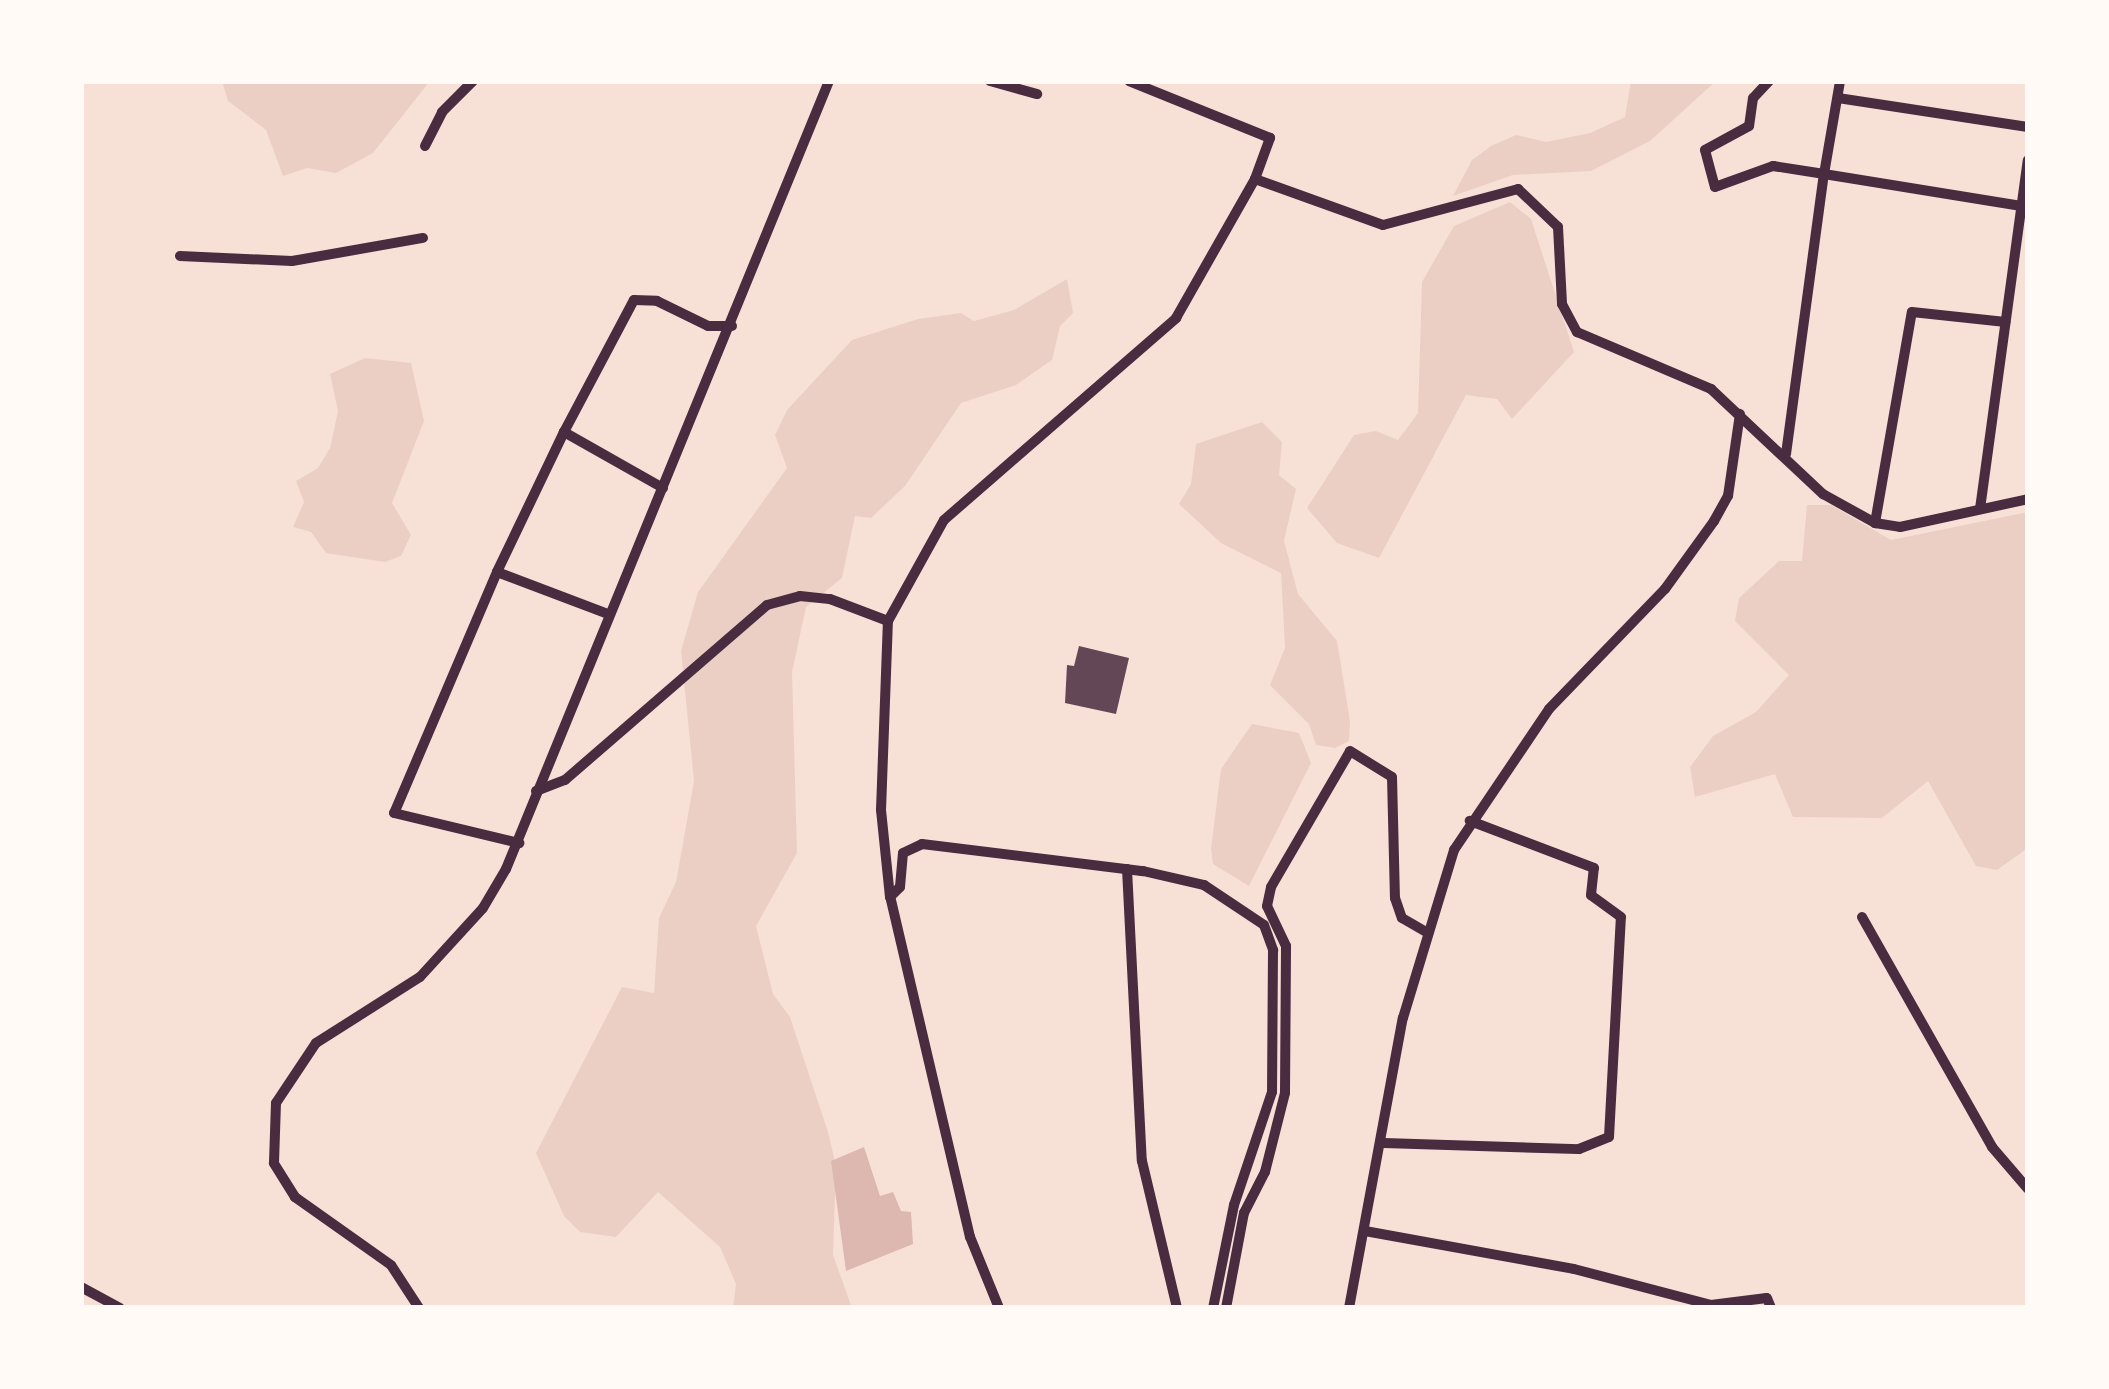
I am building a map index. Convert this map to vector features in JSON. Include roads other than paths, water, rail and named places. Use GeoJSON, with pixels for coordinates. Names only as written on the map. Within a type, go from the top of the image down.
{"type":"FeatureCollection","features":[{"type":"Feature","properties":{"kind":"street"},"geometry":{"type":"LineString","coordinates":[[425,146],[442,112],[472,81]]}},
{"type":"Feature","properties":{"kind":"street"},"geometry":{"type":"LineString","coordinates":[[419,1308],[391,1265],[295,1197],[274,1163],[272,1120],[298,1061],[420,977],[483,908],[519,843],[608,614],[732,326],[829,81]]}},
{"type":"Feature","properties":{"kind":"street"},"geometry":{"type":"LineString","coordinates":[[989,81],[1016,83],[1037,94]]}},
{"type":"Feature","properties":{"kind":"street"},"geometry":{"type":"LineString","coordinates":[[999,1308],[970,1237],[890,898],[881,811],[888,621],[944,520],[1148,350],[1176,318],[1255,179],[1270,138],[1129,81]]}},
{"type":"Feature","properties":{"kind":"street"},"geometry":{"type":"LineString","coordinates":[[1769,81],[1753,98],[1749,125],[1706,150],[1715,187],[1773,166],[2021,206]]}},
{"type":"Feature","properties":{"kind":"street"},"geometry":{"type":"LineString","coordinates":[[1786,454],[1840,81]]}},
{"type":"Feature","properties":{"kind":"street"},"geometry":{"type":"LineString","coordinates":[[1838,98],[2028,127]]}},
{"type":"Feature","properties":{"kind":"street"},"geometry":{"type":"LineString","coordinates":[[1980,509],[2028,160]]}},
{"type":"Feature","properties":{"kind":"street"},"geometry":{"type":"LineString","coordinates":[[1255,179],[1383,225],[1518,188],[1558,226],[1562,304],[1577,332],[1712,388],[1823,494],[1875,524],[1900,527],[2028,499]]}},
{"type":"Feature","properties":{"kind":"street"},"geometry":{"type":"LineString","coordinates":[[180,256],[292,261],[423,238]]}},
{"type":"Feature","properties":{"kind":"street"},"geometry":{"type":"LineString","coordinates":[[519,843],[394,813],[497,572],[634,300],[657,302],[708,326],[732,326]]}},
{"type":"Feature","properties":{"kind":"street"},"geometry":{"type":"LineString","coordinates":[[1875,524],[1912,312],[2005,322]]}},
{"type":"Feature","properties":{"kind":"street"},"geometry":{"type":"LineString","coordinates":[[1349,1308],[1426,932],[1470,821],[1570,682],[1665,589],[1714,521],[1728,496],[1740,414]]}},
{"type":"Feature","properties":{"kind":"street"},"geometry":{"type":"LineString","coordinates":[[564,432],[663,488]]}},
{"type":"Feature","properties":{"kind":"street"},"geometry":{"type":"LineString","coordinates":[[497,572],[608,614]]}},
{"type":"Feature","properties":{"kind":"street"},"geometry":{"type":"LineString","coordinates":[[536,791],[565,780],[767,605],[800,596],[830,599],[888,621]]}},
{"type":"Feature","properties":{"kind":"street"},"geometry":{"type":"LineString","coordinates":[[1226,1308],[1244,1213],[1265,1172],[1285,1093],[1286,946],[1268,907],[1271,887],[1350,751],[1392,777],[1395,898],[1402,918],[1426,932]]}},
{"type":"Feature","properties":{"kind":"street"},"geometry":{"type":"LineString","coordinates":[[1384,1143],[1579,1150],[1609,1137],[1621,917],[1592,895],[1594,868],[1470,821]]}},
{"type":"Feature","properties":{"kind":"street"},"geometry":{"type":"LineString","coordinates":[[890,898],[909,845],[1127,869],[1220,893],[1264,926],[1273,950],[1272,1092],[1234,1204],[1213,1308]]}},
{"type":"Feature","properties":{"kind":"street"},"geometry":{"type":"LineString","coordinates":[[1127,869],[1142,1161],[1177,1308]]}},
{"type":"Feature","properties":{"kind":"street"},"geometry":{"type":"LineString","coordinates":[[1862,917],[1992,1147],[2028,1189]]}},
{"type":"Feature","properties":{"kind":"street"},"geometry":{"type":"LineString","coordinates":[[1366,1231],[1574,1269],[1711,1305],[1767,1298],[1771,1308]]}},
{"type":"Feature","properties":{"kind":"street"},"geometry":{"type":"LineString","coordinates":[[81,1287],[120,1308]]}}]}
